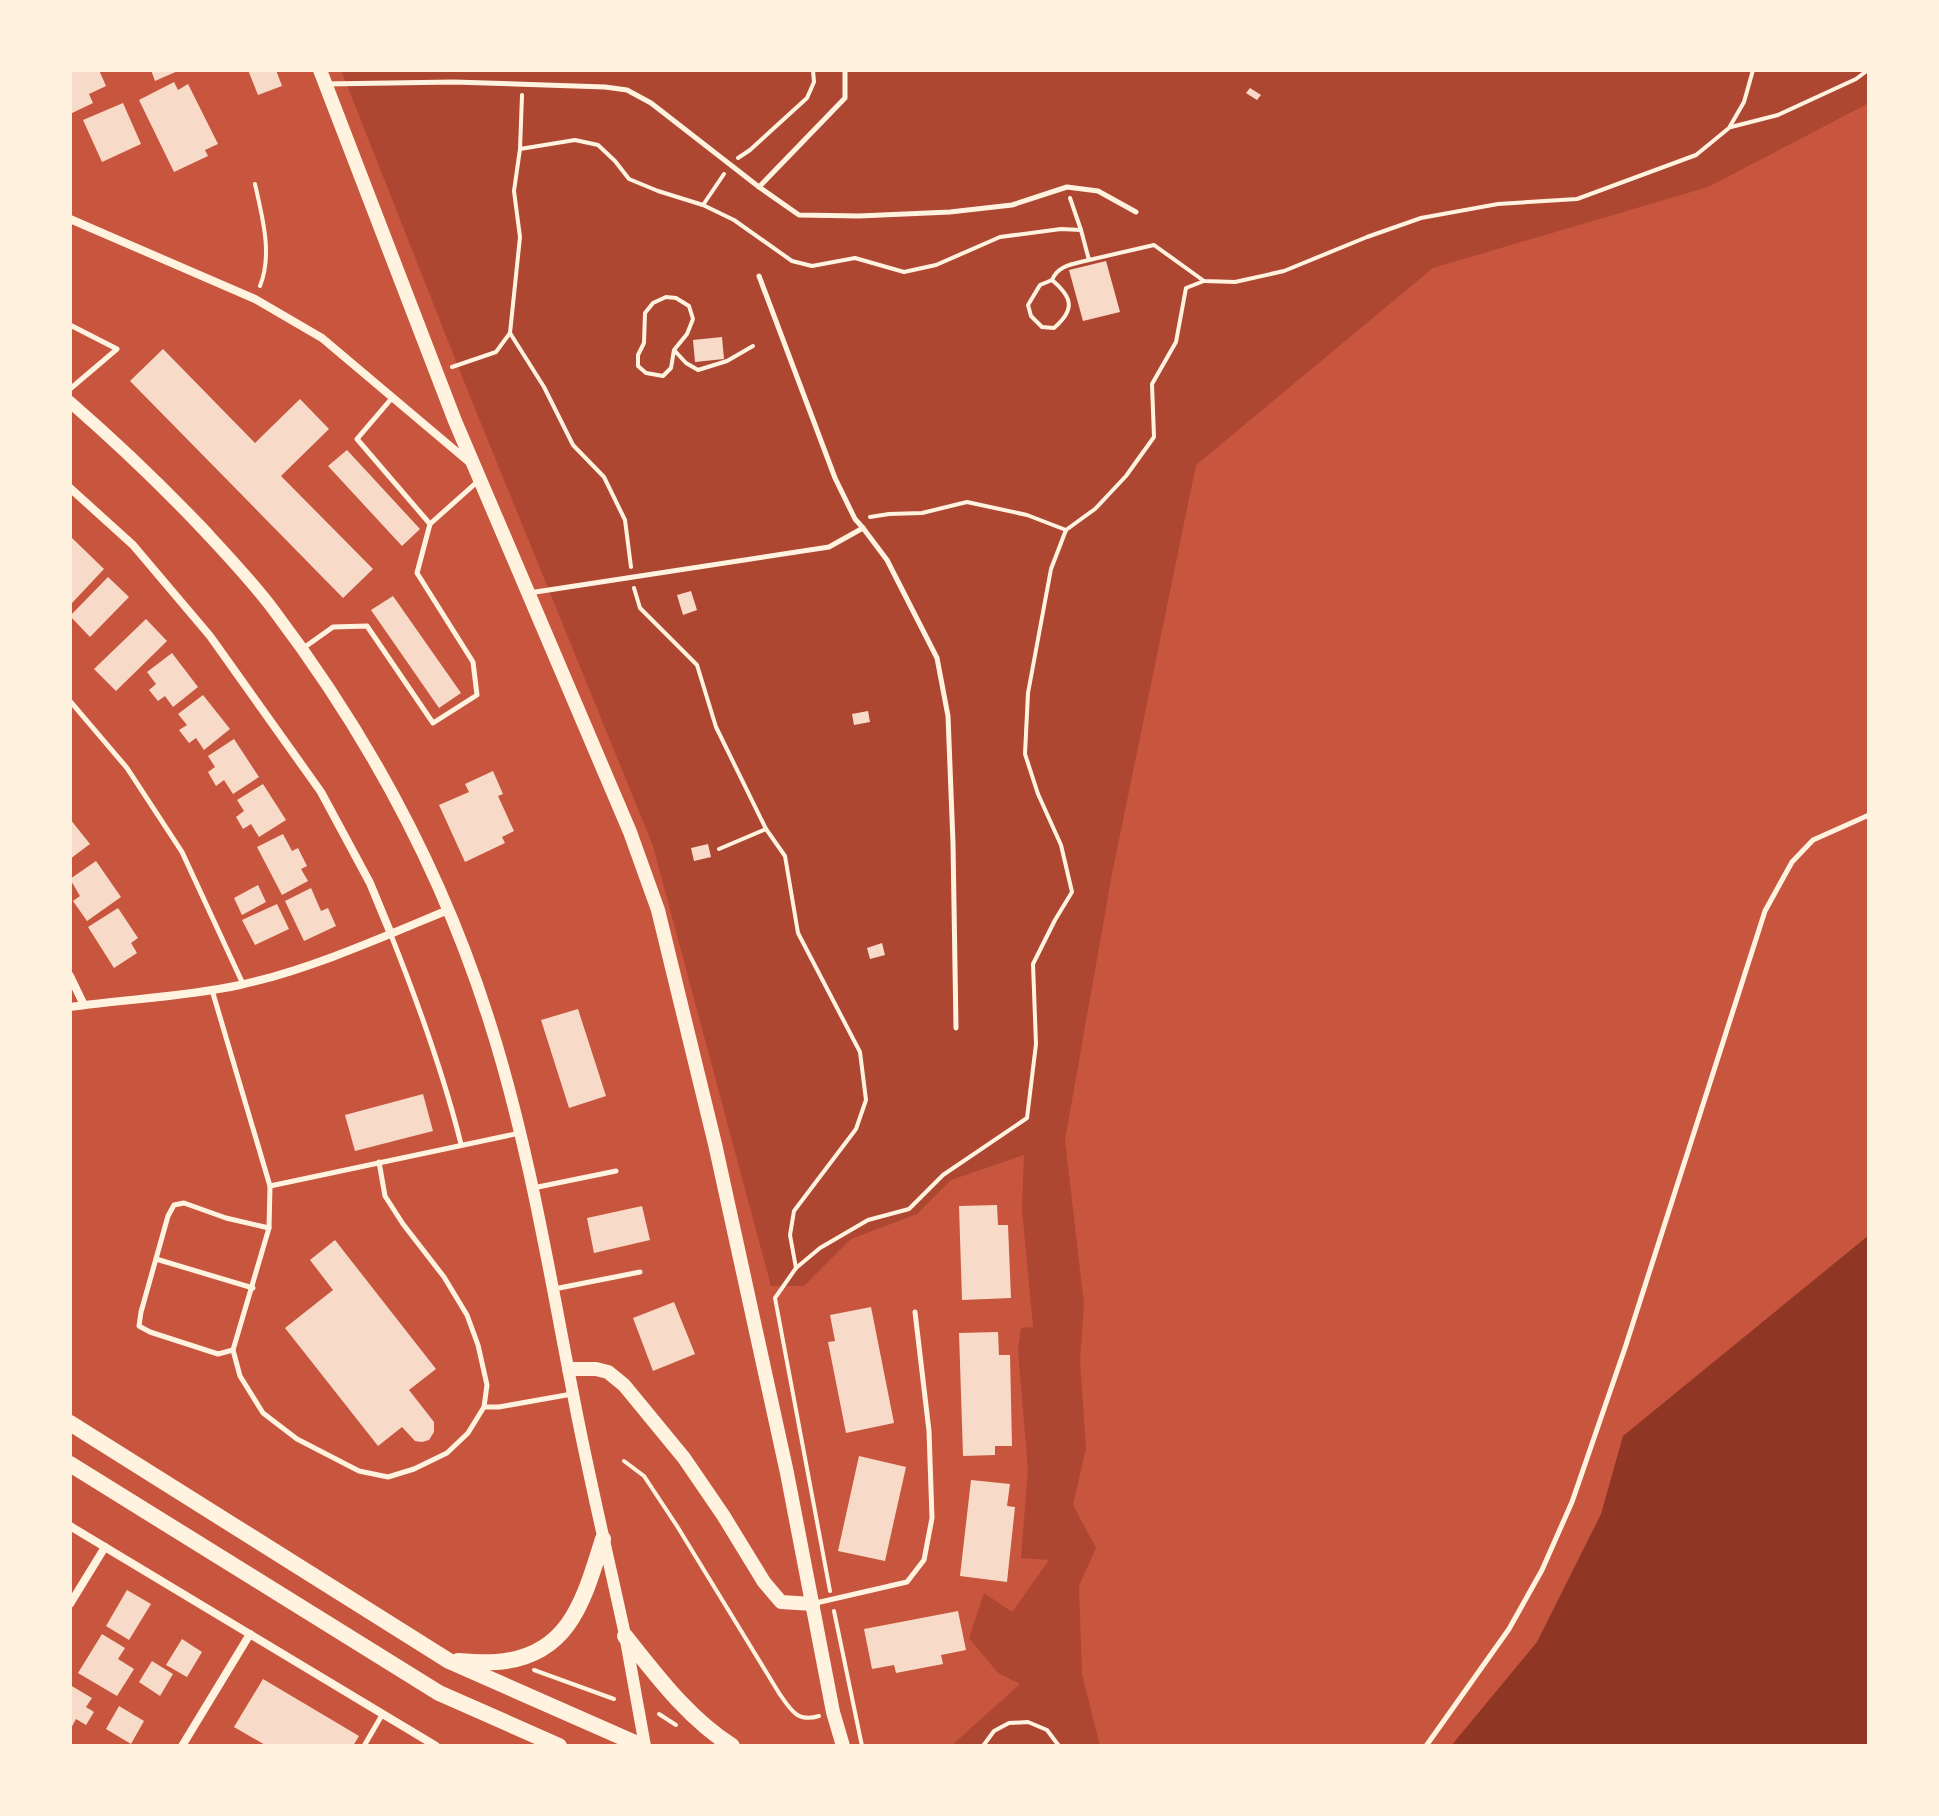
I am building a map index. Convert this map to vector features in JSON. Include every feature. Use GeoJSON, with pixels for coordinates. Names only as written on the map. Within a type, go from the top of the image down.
{"type":"FeatureCollection","features":[{"type":"Feature","properties":{"kind":"main road"},"geometry":{"type":"LineString","coordinates":[[320,70],[436,373],[630,832],[658,910],[715,1144],[787,1473],[833,1712],[843,1746]]}},
{"type":"Feature","properties":{"kind":"main road"},"geometry":{"type":"LineString","coordinates":[[569,1369],[608,1372],[624,1385],[684,1458],[764,1582],[781,1602],[813,1604]]}},
{"type":"Feature","properties":{"kind":"main road"},"geometry":{"type":"LineString","coordinates":[[70,1423],[449,1661],[644,1746]]}},
{"type":"Feature","properties":{"kind":"main road"},"geometry":{"type":"LineString","coordinates":[[70,1464],[439,1693],[559,1746]]}},
{"type":"Feature","properties":{"kind":"main road"},"geometry":{"type":"LineString","coordinates":[[449,1661],[496,1662],[525,1657],[558,1637],[580,1607],[603,1539]]}},
{"type":"Feature","properties":{"kind":"main road"},"geometry":{"type":"LineString","coordinates":[[625,1636],[685,1708],[732,1746]]}},
{"type":"Feature","properties":{"kind":"street"},"geometry":{"type":"LineString","coordinates":[[70,219],[255,299],[322,338],[477,472]]}},
{"type":"Feature","properties":{"kind":"street"},"geometry":{"type":"LineString","coordinates":[[70,402],[172,497],[274,611],[381,770],[417,838],[448,910],[489,1018],[521,1133],[625,1636],[644,1746]]}},
{"type":"Feature","properties":{"kind":"street"},"geometry":{"type":"LineString","coordinates":[[70,488],[133,545],[210,636],[321,792],[370,883],[391,934]]}},
{"type":"Feature","properties":{"kind":"street"},"geometry":{"type":"LineString","coordinates":[[70,1007],[243,984],[286,972],[448,910]]}},
{"type":"Feature","properties":{"kind":"street"},"geometry":{"type":"LineString","coordinates":[[70,976],[84,1005]]}},
{"type":"Feature","properties":{"kind":"street"},"geometry":{"type":"LineString","coordinates":[[70,1526],[436,1746]]}},
{"type":"Feature","properties":{"kind":"street"},"geometry":{"type":"LineString","coordinates":[[70,1604],[105,1547]]}},
{"type":"Feature","properties":{"kind":"street"},"geometry":{"type":"LineString","coordinates":[[182,1746],[250,1634]]}},
{"type":"Feature","properties":{"kind":"lane"},"geometry":{"type":"LineString","coordinates":[[759,187],[845,98],[845,70]]}},
{"type":"Feature","properties":{"kind":"lane"},"geometry":{"type":"LineString","coordinates":[[325,85],[467,83],[627,90],[651,103],[799,215],[950,212],[1012,205],[1067,187],[1098,191],[1136,212]]}},
{"type":"Feature","properties":{"kind":"lane"},"geometry":{"type":"LineString","coordinates":[[759,276],[835,478],[855,519],[887,560],[937,658],[948,716],[956,1028]]}},
{"type":"Feature","properties":{"kind":"lane"},"geometry":{"type":"LineString","coordinates":[[70,325],[117,349],[70,389]]}},
{"type":"Feature","properties":{"kind":"lane"},"geometry":{"type":"LineString","coordinates":[[393,397],[357,439],[430,524]]}},
{"type":"Feature","properties":{"kind":"lane"},"geometry":{"type":"LineString","coordinates":[[302,650],[333,627],[367,626],[433,723],[477,695],[473,662],[417,573],[430,524],[477,472]]}},
{"type":"Feature","properties":{"kind":"lane"},"geometry":{"type":"LineString","coordinates":[[528,594],[829,547],[863,528]]}},
{"type":"Feature","properties":{"kind":"lane"},"geometry":{"type":"LineString","coordinates":[[70,701],[127,768],[182,852],[243,984]]}},
{"type":"Feature","properties":{"kind":"lane"},"geometry":{"type":"LineString","coordinates":[[1426,1746],[1509,1629],[1542,1570],[1572,1502],[1765,911],[1792,862],[1813,840],[1869,815]]}},
{"type":"Feature","properties":{"kind":"lane"},"geometry":{"type":"LineString","coordinates":[[391,934],[422,1013],[449,1094],[461,1144]]}},
{"type":"Feature","properties":{"kind":"lane"},"geometry":{"type":"LineString","coordinates":[[212,990],[270,1186],[269,1228],[233,1350],[240,1376],[263,1413],[297,1439],[359,1471],[388,1477],[447,1453],[468,1433],[484,1407],[487,1385],[467,1315],[444,1277],[385,1196],[379,1162]]}},
{"type":"Feature","properties":{"kind":"lane"},"geometry":{"type":"LineString","coordinates":[[270,1186],[521,1133]]}},
{"type":"Feature","properties":{"kind":"lane"},"geometry":{"type":"LineString","coordinates":[[532,1188],[616,1171]]}},
{"type":"Feature","properties":{"kind":"lane"},"geometry":{"type":"LineString","coordinates":[[233,1350],[218,1354],[139,1326],[168,1216],[174,1205],[184,1203],[226,1218],[269,1228]]}},
{"type":"Feature","properties":{"kind":"lane"},"geometry":{"type":"LineString","coordinates":[[156,1259],[253,1288]]}},
{"type":"Feature","properties":{"kind":"lane"},"geometry":{"type":"LineString","coordinates":[[553,1289],[640,1272]]}},
{"type":"Feature","properties":{"kind":"lane"},"geometry":{"type":"LineString","coordinates":[[813,1604],[907,1582],[924,1560],[932,1518],[930,1446],[915,1312]]}},
{"type":"Feature","properties":{"kind":"lane"},"geometry":{"type":"LineString","coordinates":[[484,1407],[573,1393]]}},
{"type":"Feature","properties":{"kind":"lane"},"geometry":{"type":"LineString","coordinates":[[364,1746],[383,1714]]}},
{"type":"Feature","properties":{"kind":"path"},"geometry":{"type":"LineString","coordinates":[[703,205],[732,165],[807,98],[814,82],[813,70]]}},
{"type":"Feature","properties":{"kind":"path"},"geometry":{"type":"LineString","coordinates":[[1729,128],[1778,115],[1856,79],[1868,70]]}},
{"type":"Feature","properties":{"kind":"path"},"geometry":{"type":"LineString","coordinates":[[436,373],[496,352],[510,333],[520,237],[514,191],[520,149]]}},
{"type":"Feature","properties":{"kind":"path"},"geometry":{"type":"LineString","coordinates":[[255,184],[265,232],[265,274],[255,299]]}},
{"type":"Feature","properties":{"kind":"path"},"geometry":{"type":"LineString","coordinates":[[1067,187],[1081,230]]}},
{"type":"Feature","properties":{"kind":"path"},"geometry":{"type":"LineString","coordinates":[[1052,280],[1066,292],[1070,305],[1064,319],[1054,328],[1042,327],[1031,316],[1028,305],[1040,285],[1052,280],[1055,272],[1089,260]]}},
{"type":"Feature","properties":{"kind":"path"},"geometry":{"type":"LineString","coordinates":[[862,1746],[775,1298],[796,1268],[820,1248],[868,1220],[909,1209],[943,1175],[1027,1118],[1036,1044],[1033,964],[1072,892],[1061,845],[1038,794],[1025,754],[1028,693],[1051,569],[1066,530],[1095,509],[1116,487],[1154,437],[1152,384],[1176,342],[1186,288],[1204,281]]}},
{"type":"Feature","properties":{"kind":"path"},"geometry":{"type":"LineString","coordinates":[[666,297],[676,298],[689,306],[693,319],[687,334],[674,350],[671,368],[663,376],[646,373],[638,366],[638,355],[644,343],[645,313],[653,303],[666,297]]}},
{"type":"Feature","properties":{"kind":"path"},"geometry":{"type":"LineString","coordinates":[[510,333],[544,387],[573,445],[604,477],[625,520],[640,608],[697,665],[716,727],[766,829],[785,856],[798,933],[860,1052],[866,1100],[856,1129],[794,1211],[790,1235],[796,1268]]}},
{"type":"Feature","properties":{"kind":"path"},"geometry":{"type":"LineString","coordinates":[[674,350],[698,370],[727,361],[753,346]]}},
{"type":"Feature","properties":{"kind":"path"},"geometry":{"type":"LineString","coordinates":[[855,519],[922,513],[967,502],[1027,515],[1066,530]]}},
{"type":"Feature","properties":{"kind":"path"},"geometry":{"type":"LineString","coordinates":[[719,849],[766,829]]}},
{"type":"Feature","properties":{"kind":"path"},"geometry":{"type":"LineString","coordinates":[[624,1461],[644,1476],[795,1716],[809,1719],[833,1712]]}},
{"type":"Feature","properties":{"kind":"path"},"geometry":{"type":"LineString","coordinates":[[531,1669],[614,1699]]}},
{"type":"Feature","properties":{"kind":"path"},"geometry":{"type":"LineString","coordinates":[[983,1746],[994,1731],[1009,1723],[1028,1722],[1047,1730],[1059,1746]]}},
{"type":"Feature","properties":{"kind":"shaded area"},"geometry":{"type":"Polygon","coordinates":[[[341,70],[1869,70],[1869,103],[1708,187],[1433,268],[1196,465],[1112,874],[1065,1140],[1084,1304],[1080,1360],[1086,1448],[1073,1505],[1096,1548],[1079,1586],[1082,1674],[1100,1746],[951,1746],[1020,1684],[998,1673],[969,1638],[984,1593],[1012,1612],[1049,1560],[1021,1558],[1028,1470],[1018,1350],[1021,1328],[1033,1327],[1022,1209],[1024,1155],[951,1180],[917,1214],[851,1239],[804,1286],[771,1286],[653,846],[341,70]]]}},
{"type":"Feature","properties":{"kind":"shaded area"},"geometry":{"type":"Polygon","coordinates":[[[1869,1235],[1869,1746],[1451,1746],[1537,1642],[1601,1514],[1623,1436],[1869,1235]]]}},
{"type":"Feature","properties":{"kind":"building"},"geometry":{"type":"Polygon","coordinates":[[[70,70],[99,70],[106,86],[89,94],[93,103],[70,114],[70,70]]]}},
{"type":"Feature","properties":{"kind":"building"},"geometry":{"type":"Polygon","coordinates":[[[151,70],[180,70],[155,81],[151,70]]]}},
{"type":"Feature","properties":{"kind":"building"},"geometry":{"type":"Polygon","coordinates":[[[248,70],[276,70],[282,86],[258,95],[248,70]]]}},
{"type":"Feature","properties":{"kind":"building"},"geometry":{"type":"Polygon","coordinates":[[[174,82],[178,90],[188,84],[218,144],[205,150],[208,156],[174,172],[139,100],[174,82]]]}},
{"type":"Feature","properties":{"kind":"building"},"geometry":{"type":"Polygon","coordinates":[[[1250,88],[1261,95],[1257,100],[1246,93],[1250,88]]]}},
{"type":"Feature","properties":{"kind":"building"},"geometry":{"type":"Polygon","coordinates":[[[123,103],[141,144],[102,162],[83,120],[123,103]]]}},
{"type":"Feature","properties":{"kind":"building"},"geometry":{"type":"Polygon","coordinates":[[[1106,261],[1120,312],[1083,321],[1069,270],[1106,261]]]}},
{"type":"Feature","properties":{"kind":"building"},"geometry":{"type":"Polygon","coordinates":[[[722,337],[724,359],[695,362],[693,340],[722,337]]]}},
{"type":"Feature","properties":{"kind":"building"},"geometry":{"type":"Polygon","coordinates":[[[163,349],[255,443],[300,399],[329,429],[281,476],[373,569],[343,598],[130,381],[163,349]]]}},
{"type":"Feature","properties":{"kind":"building"},"geometry":{"type":"Polygon","coordinates":[[[347,450],[420,529],[402,546],[328,466],[347,450]]]}},
{"type":"Feature","properties":{"kind":"building"},"geometry":{"type":"Polygon","coordinates":[[[72,538],[104,569],[72,603],[70,540],[72,538]]]}},
{"type":"Feature","properties":{"kind":"building"},"geometry":{"type":"Polygon","coordinates":[[[108,577],[129,597],[90,637],[70,616],[108,577]]]}},
{"type":"Feature","properties":{"kind":"building"},"geometry":{"type":"Polygon","coordinates":[[[691,591],[697,610],[683,615],[677,595],[691,591]]]}},
{"type":"Feature","properties":{"kind":"building"},"geometry":{"type":"Polygon","coordinates":[[[393,596],[461,693],[439,708],[371,610],[393,596]]]}},
{"type":"Feature","properties":{"kind":"building"},"geometry":{"type":"Polygon","coordinates":[[[146,619],[167,641],[116,691],[94,669],[146,619]]]}},
{"type":"Feature","properties":{"kind":"building"},"geometry":{"type":"Polygon","coordinates":[[[172,653],[198,687],[173,707],[165,696],[158,701],[149,690],[156,684],[147,672],[172,653]]]}},
{"type":"Feature","properties":{"kind":"building"},"geometry":{"type":"Polygon","coordinates":[[[203,695],[230,729],[204,750],[196,738],[189,743],[179,730],[187,725],[178,714],[203,695]]]}},
{"type":"Feature","properties":{"kind":"building"},"geometry":{"type":"Polygon","coordinates":[[[868,711],[870,722],[854,725],[852,714],[868,711]]]}},
{"type":"Feature","properties":{"kind":"building"},"geometry":{"type":"Polygon","coordinates":[[[234,739],[259,777],[233,794],[224,780],[216,786],[208,772],[215,767],[208,756],[234,739]]]}},
{"type":"Feature","properties":{"kind":"building"},"geometry":{"type":"Polygon","coordinates":[[[493,771],[503,794],[498,796],[514,831],[502,837],[505,843],[465,862],[439,805],[469,792],[465,784],[493,771]]]}},
{"type":"Feature","properties":{"kind":"building"},"geometry":{"type":"Polygon","coordinates":[[[263,784],[286,820],[259,837],[251,824],[243,829],[236,817],[244,811],[237,800],[263,784]]]}},
{"type":"Feature","properties":{"kind":"building"},"geometry":{"type":"Polygon","coordinates":[[[70,819],[90,844],[70,859],[70,819]]]}},
{"type":"Feature","properties":{"kind":"building"},"geometry":{"type":"Polygon","coordinates":[[[283,834],[292,851],[298,848],[307,866],[301,869],[308,881],[282,895],[257,847],[283,834]]]}},
{"type":"Feature","properties":{"kind":"building"},"geometry":{"type":"Polygon","coordinates":[[[708,844],[711,857],[694,861],[691,848],[708,844]]]}},
{"type":"Feature","properties":{"kind":"building"},"geometry":{"type":"Polygon","coordinates":[[[96,861],[121,897],[87,921],[73,901],[80,896],[70,879],[96,861]]]}},
{"type":"Feature","properties":{"kind":"building"},"geometry":{"type":"Polygon","coordinates":[[[258,885],[266,902],[242,915],[234,898],[258,885]]]}},
{"type":"Feature","properties":{"kind":"building"},"geometry":{"type":"Polygon","coordinates":[[[311,888],[321,911],[328,908],[336,926],[304,941],[285,901],[311,888]]]}},
{"type":"Feature","properties":{"kind":"building"},"geometry":{"type":"Polygon","coordinates":[[[277,904],[289,929],[255,945],[242,920],[277,904]]]}},
{"type":"Feature","properties":{"kind":"building"},"geometry":{"type":"Polygon","coordinates":[[[118,908],[138,938],[131,943],[137,953],[114,968],[88,927],[118,908]]]}},
{"type":"Feature","properties":{"kind":"building"},"geometry":{"type":"Polygon","coordinates":[[[882,943],[885,955],[870,959],[867,948],[882,943]]]}},
{"type":"Feature","properties":{"kind":"building"},"geometry":{"type":"Polygon","coordinates":[[[578,1009],[606,1096],[569,1108],[541,1020],[578,1009]]]}},
{"type":"Feature","properties":{"kind":"building"},"geometry":{"type":"Polygon","coordinates":[[[423,1094],[433,1131],[355,1151],[345,1115],[423,1094]]]}},
{"type":"Feature","properties":{"kind":"building"},"geometry":{"type":"Polygon","coordinates":[[[997,1205],[998,1225],[1008,1225],[1011,1298],[962,1300],[959,1206],[997,1205]]]}},
{"type":"Feature","properties":{"kind":"building"},"geometry":{"type":"Polygon","coordinates":[[[642,1206],[650,1240],[594,1253],[587,1218],[642,1206]]]}},
{"type":"Feature","properties":{"kind":"building"},"geometry":{"type":"Polygon","coordinates":[[[335,1240],[436,1369],[409,1390],[434,1422],[434,1432],[429,1440],[415,1441],[402,1427],[378,1446],[285,1328],[333,1290],[310,1260],[335,1240]]]}},
{"type":"Feature","properties":{"kind":"building"},"geometry":{"type":"Polygon","coordinates":[[[674,1302],[695,1354],[653,1371],[633,1318],[674,1302]]]}},
{"type":"Feature","properties":{"kind":"building"},"geometry":{"type":"Polygon","coordinates":[[[871,1307],[894,1423],[846,1433],[828,1342],[835,1341],[830,1315],[871,1307]]]}},
{"type":"Feature","properties":{"kind":"building"},"geometry":{"type":"Polygon","coordinates":[[[998,1332],[999,1355],[1010,1355],[1012,1446],[995,1446],[995,1455],[963,1456],[959,1333],[998,1332]]]}},
{"type":"Feature","properties":{"kind":"building"},"geometry":{"type":"Polygon","coordinates":[[[859,1456],[906,1467],[885,1561],[838,1551],[859,1456]]]}},
{"type":"Feature","properties":{"kind":"building"},"geometry":{"type":"Polygon","coordinates":[[[971,1480],[1010,1484],[1007,1506],[1015,1507],[1007,1582],[960,1576],[971,1480]]]}},
{"type":"Feature","properties":{"kind":"building"},"geometry":{"type":"Polygon","coordinates":[[[127,1590],[151,1604],[129,1640],[106,1626],[127,1590]]]}},
{"type":"Feature","properties":{"kind":"building"},"geometry":{"type":"Polygon","coordinates":[[[958,1611],[966,1650],[941,1655],[943,1664],[896,1673],[894,1665],[872,1669],[864,1629],[958,1611]]]}},
{"type":"Feature","properties":{"kind":"building"},"geometry":{"type":"Polygon","coordinates":[[[102,1634],[125,1648],[118,1659],[134,1669],[117,1696],[78,1673],[102,1634]]]}},
{"type":"Feature","properties":{"kind":"building"},"geometry":{"type":"Polygon","coordinates":[[[182,1639],[202,1652],[187,1677],[166,1665],[182,1639]]]}},
{"type":"Feature","properties":{"kind":"building"},"geometry":{"type":"Polygon","coordinates":[[[152,1661],[173,1674],[160,1696],[139,1682],[152,1661]]]}},
{"type":"Feature","properties":{"kind":"building"},"geometry":{"type":"Polygon","coordinates":[[[263,1679],[359,1736],[353,1746],[267,1746],[234,1727],[263,1679]]]}},
{"type":"Feature","properties":{"kind":"building"},"geometry":{"type":"Polygon","coordinates":[[[70,1685],[92,1698],[86,1707],[94,1712],[86,1725],[76,1719],[70,1730],[70,1685]]]}},
{"type":"Feature","properties":{"kind":"building"},"geometry":{"type":"Polygon","coordinates":[[[119,1706],[144,1721],[131,1744],[106,1729],[119,1706]]]}}]}
